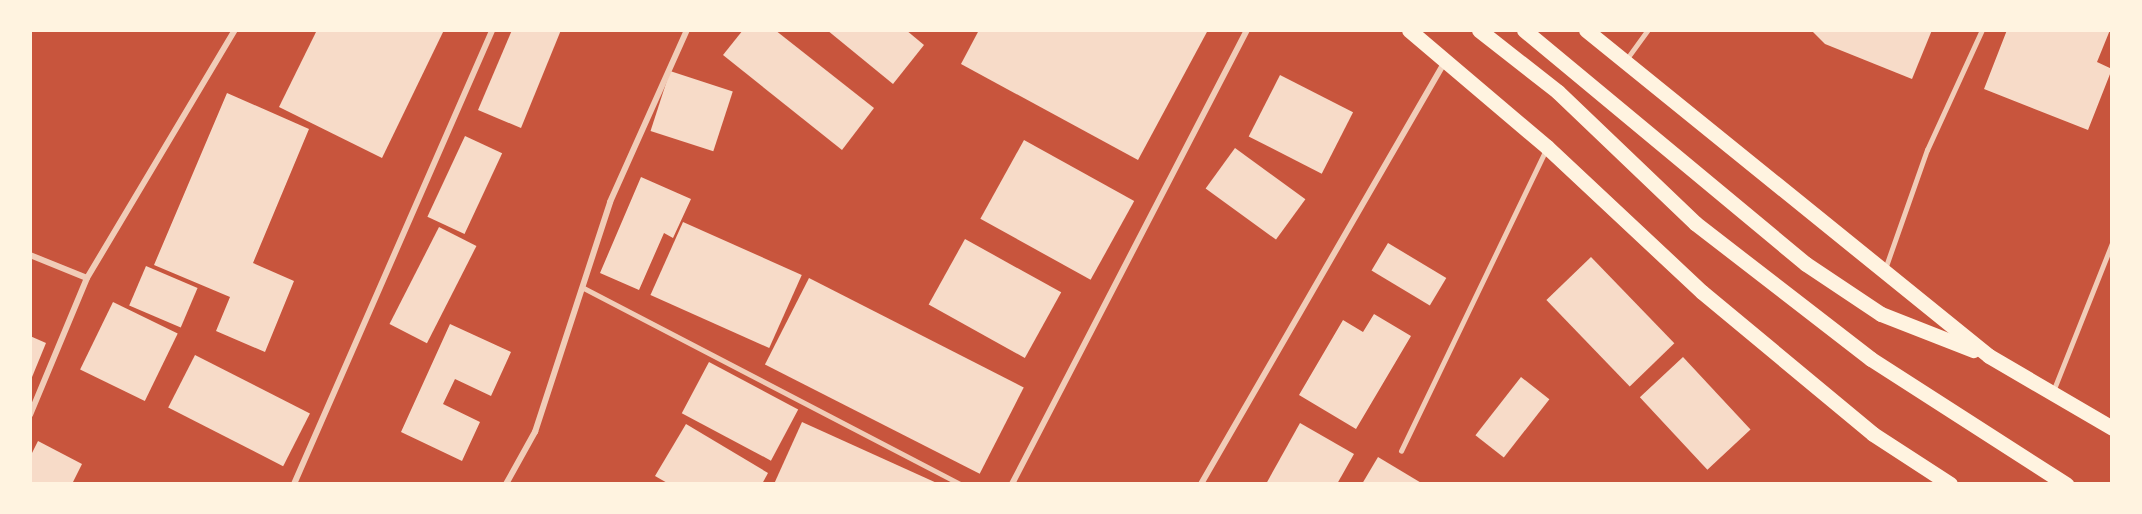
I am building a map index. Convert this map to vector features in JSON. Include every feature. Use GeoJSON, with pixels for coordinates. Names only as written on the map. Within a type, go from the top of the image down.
{"type":"FeatureCollection","features":[{"type":"Feature","properties":{"kind":"main road"},"geometry":{"type":"LineString","coordinates":[[1409,30],[1447,58],[1547,147],[1702,292],[1873,434],[1950,484]]}},
{"type":"Feature","properties":{"kind":"main road"},"geometry":{"type":"LineString","coordinates":[[1479,30],[1558,92],[1695,223],[1852,345],[2066,484]]}},
{"type":"Feature","properties":{"kind":"main road"},"geometry":{"type":"LineString","coordinates":[[1524,30],[1806,264],[1881,314],[1989,356]]}},
{"type":"Feature","properties":{"kind":"main road"},"geometry":{"type":"LineString","coordinates":[[1586,30],[1626,60],[1883,275],[1989,356],[2112,428]]}},
{"type":"Feature","properties":{"kind":"street"},"geometry":{"type":"LineString","coordinates":[[30,415],[87,278],[235,30]]}},
{"type":"Feature","properties":{"kind":"street"},"geometry":{"type":"LineString","coordinates":[[294,484],[492,30]]}},
{"type":"Feature","properties":{"kind":"street"},"geometry":{"type":"LineString","coordinates":[[506,484],[535,432],[610,202],[687,30]]}},
{"type":"Feature","properties":{"kind":"street"},"geometry":{"type":"LineString","coordinates":[[1012,484],[1247,30]]}},
{"type":"Feature","properties":{"kind":"street"},"geometry":{"type":"LineString","coordinates":[[1202,484],[1417,102],[1447,58]]}},
{"type":"Feature","properties":{"kind":"street"},"geometry":{"type":"LineString","coordinates":[[30,255],[87,278]]}},
{"type":"Feature","properties":{"kind":"lane"},"geometry":{"type":"LineString","coordinates":[[1626,60],[1648,30]]}},
{"type":"Feature","properties":{"kind":"lane"},"geometry":{"type":"LineString","coordinates":[[1883,275],[1927,150],[1982,30]]}},
{"type":"Feature","properties":{"kind":"lane"},"geometry":{"type":"LineString","coordinates":[[1401,451],[1547,147]]}},
{"type":"Feature","properties":{"kind":"lane"},"geometry":{"type":"LineString","coordinates":[[2052,394],[2112,243]]}},
{"type":"Feature","properties":{"kind":"lane"},"geometry":{"type":"LineString","coordinates":[[582,287],[961,484]]}},
{"type":"Feature","properties":{"kind":"building"},"geometry":{"type":"Polygon","coordinates":[[[317,30],[444,30],[382,158],[279,107],[317,30]]]}},
{"type":"Feature","properties":{"kind":"building"},"geometry":{"type":"Polygon","coordinates":[[[512,30],[561,30],[521,128],[478,110],[512,30]]]}},
{"type":"Feature","properties":{"kind":"building"},"geometry":{"type":"Polygon","coordinates":[[[743,30],[775,30],[874,108],[842,150],[723,55],[743,30]]]}},
{"type":"Feature","properties":{"kind":"building"},"geometry":{"type":"Polygon","coordinates":[[[827,30],[906,30],[924,45],[893,84],[827,30]]]}},
{"type":"Feature","properties":{"kind":"building"},"geometry":{"type":"Polygon","coordinates":[[[979,30],[1208,30],[1138,160],[961,64],[979,30]]]}},
{"type":"Feature","properties":{"kind":"building"},"geometry":{"type":"Polygon","coordinates":[[[1811,30],[1932,30],[1912,79],[1825,44],[1811,30]]]}},
{"type":"Feature","properties":{"kind":"building"},"geometry":{"type":"Polygon","coordinates":[[[2007,30],[2110,30],[2097,62],[2112,69],[2088,130],[1984,89],[2007,30]]]}},
{"type":"Feature","properties":{"kind":"building"},"geometry":{"type":"Polygon","coordinates":[[[670,71],[733,91],[713,151],[651,131],[670,71]]]}},
{"type":"Feature","properties":{"kind":"building"},"geometry":{"type":"Polygon","coordinates":[[[1280,75],[1353,112],[1322,174],[1249,136],[1280,75]]]}},
{"type":"Feature","properties":{"kind":"building"},"geometry":{"type":"Polygon","coordinates":[[[227,93],[309,129],[253,263],[294,281],[265,352],[216,331],[230,297],[154,265],[227,93]]]}},
{"type":"Feature","properties":{"kind":"building"},"geometry":{"type":"Polygon","coordinates":[[[465,136],[502,153],[465,234],[427,217],[465,136]]]}},
{"type":"Feature","properties":{"kind":"building"},"geometry":{"type":"Polygon","coordinates":[[[1024,140],[1134,201],[1091,280],[980,219],[1024,140]]]}},
{"type":"Feature","properties":{"kind":"building"},"geometry":{"type":"Polygon","coordinates":[[[1235,148],[1305,199],[1276,240],[1206,188],[1235,148]]]}},
{"type":"Feature","properties":{"kind":"building"},"geometry":{"type":"Polygon","coordinates":[[[641,177],[691,199],[673,238],[664,233],[639,290],[600,273],[641,177]]]}},
{"type":"Feature","properties":{"kind":"building"},"geometry":{"type":"Polygon","coordinates":[[[683,222],[802,275],[769,348],[650,295],[683,222]]]}},
{"type":"Feature","properties":{"kind":"building"},"geometry":{"type":"Polygon","coordinates":[[[439,227],[476,246],[427,343],[390,324],[439,227]]]}},
{"type":"Feature","properties":{"kind":"building"},"geometry":{"type":"Polygon","coordinates":[[[965,239],[1061,292],[1025,358],[929,305],[965,239]]]}},
{"type":"Feature","properties":{"kind":"building"},"geometry":{"type":"Polygon","coordinates":[[[1388,243],[1446,278],[1430,305],[1372,270],[1388,243]]]}},
{"type":"Feature","properties":{"kind":"building"},"geometry":{"type":"Polygon","coordinates":[[[1591,257],[1674,343],[1630,386],[1546,300],[1591,257]]]}},
{"type":"Feature","properties":{"kind":"building"},"geometry":{"type":"Polygon","coordinates":[[[146,266],[198,288],[181,327],[129,306],[146,266]]]}},
{"type":"Feature","properties":{"kind":"building"},"geometry":{"type":"Polygon","coordinates":[[[809,278],[1024,387],[980,474],[765,364],[809,278]]]}},
{"type":"Feature","properties":{"kind":"building"},"geometry":{"type":"Polygon","coordinates":[[[113,302],[178,334],[145,401],[80,369],[113,302]]]}},
{"type":"Feature","properties":{"kind":"building"},"geometry":{"type":"Polygon","coordinates":[[[1374,314],[1411,336],[1356,429],[1299,395],[1343,320],[1363,332],[1374,314]]]}},
{"type":"Feature","properties":{"kind":"building"},"geometry":{"type":"Polygon","coordinates":[[[450,324],[511,352],[491,396],[455,379],[443,404],[480,422],[462,461],[401,432],[450,324]]]}},
{"type":"Feature","properties":{"kind":"building"},"geometry":{"type":"Polygon","coordinates":[[[30,336],[46,343],[30,382],[30,336]]]}},
{"type":"Feature","properties":{"kind":"building"},"geometry":{"type":"Polygon","coordinates":[[[195,355],[310,414],[283,466],[168,408],[195,355]]]}},
{"type":"Feature","properties":{"kind":"building"},"geometry":{"type":"Polygon","coordinates":[[[1683,357],[1751,429],[1707,470],[1640,397],[1683,357]]]}},
{"type":"Feature","properties":{"kind":"building"},"geometry":{"type":"Polygon","coordinates":[[[709,362],[798,409],[771,461],[682,413],[709,362]]]}},
{"type":"Feature","properties":{"kind":"building"},"geometry":{"type":"Polygon","coordinates":[[[1521,377],[1549,399],[1504,457],[1475,435],[1521,377]]]}},
{"type":"Feature","properties":{"kind":"building"},"geometry":{"type":"Polygon","coordinates":[[[802,422],[939,484],[774,484],[802,422]]]}},
{"type":"Feature","properties":{"kind":"building"},"geometry":{"type":"Polygon","coordinates":[[[1300,423],[1354,454],[1337,484],[1266,484],[1300,423]]]}},
{"type":"Feature","properties":{"kind":"building"},"geometry":{"type":"Polygon","coordinates":[[[686,424],[768,473],[762,484],[669,484],[655,476],[686,424]]]}},
{"type":"Feature","properties":{"kind":"building"},"geometry":{"type":"Polygon","coordinates":[[[38,441],[82,464],[72,484],[30,484],[30,457],[38,441]]]}},
{"type":"Feature","properties":{"kind":"building"},"geometry":{"type":"Polygon","coordinates":[[[1378,457],[1423,484],[1362,484],[1378,457]]]}}]}
